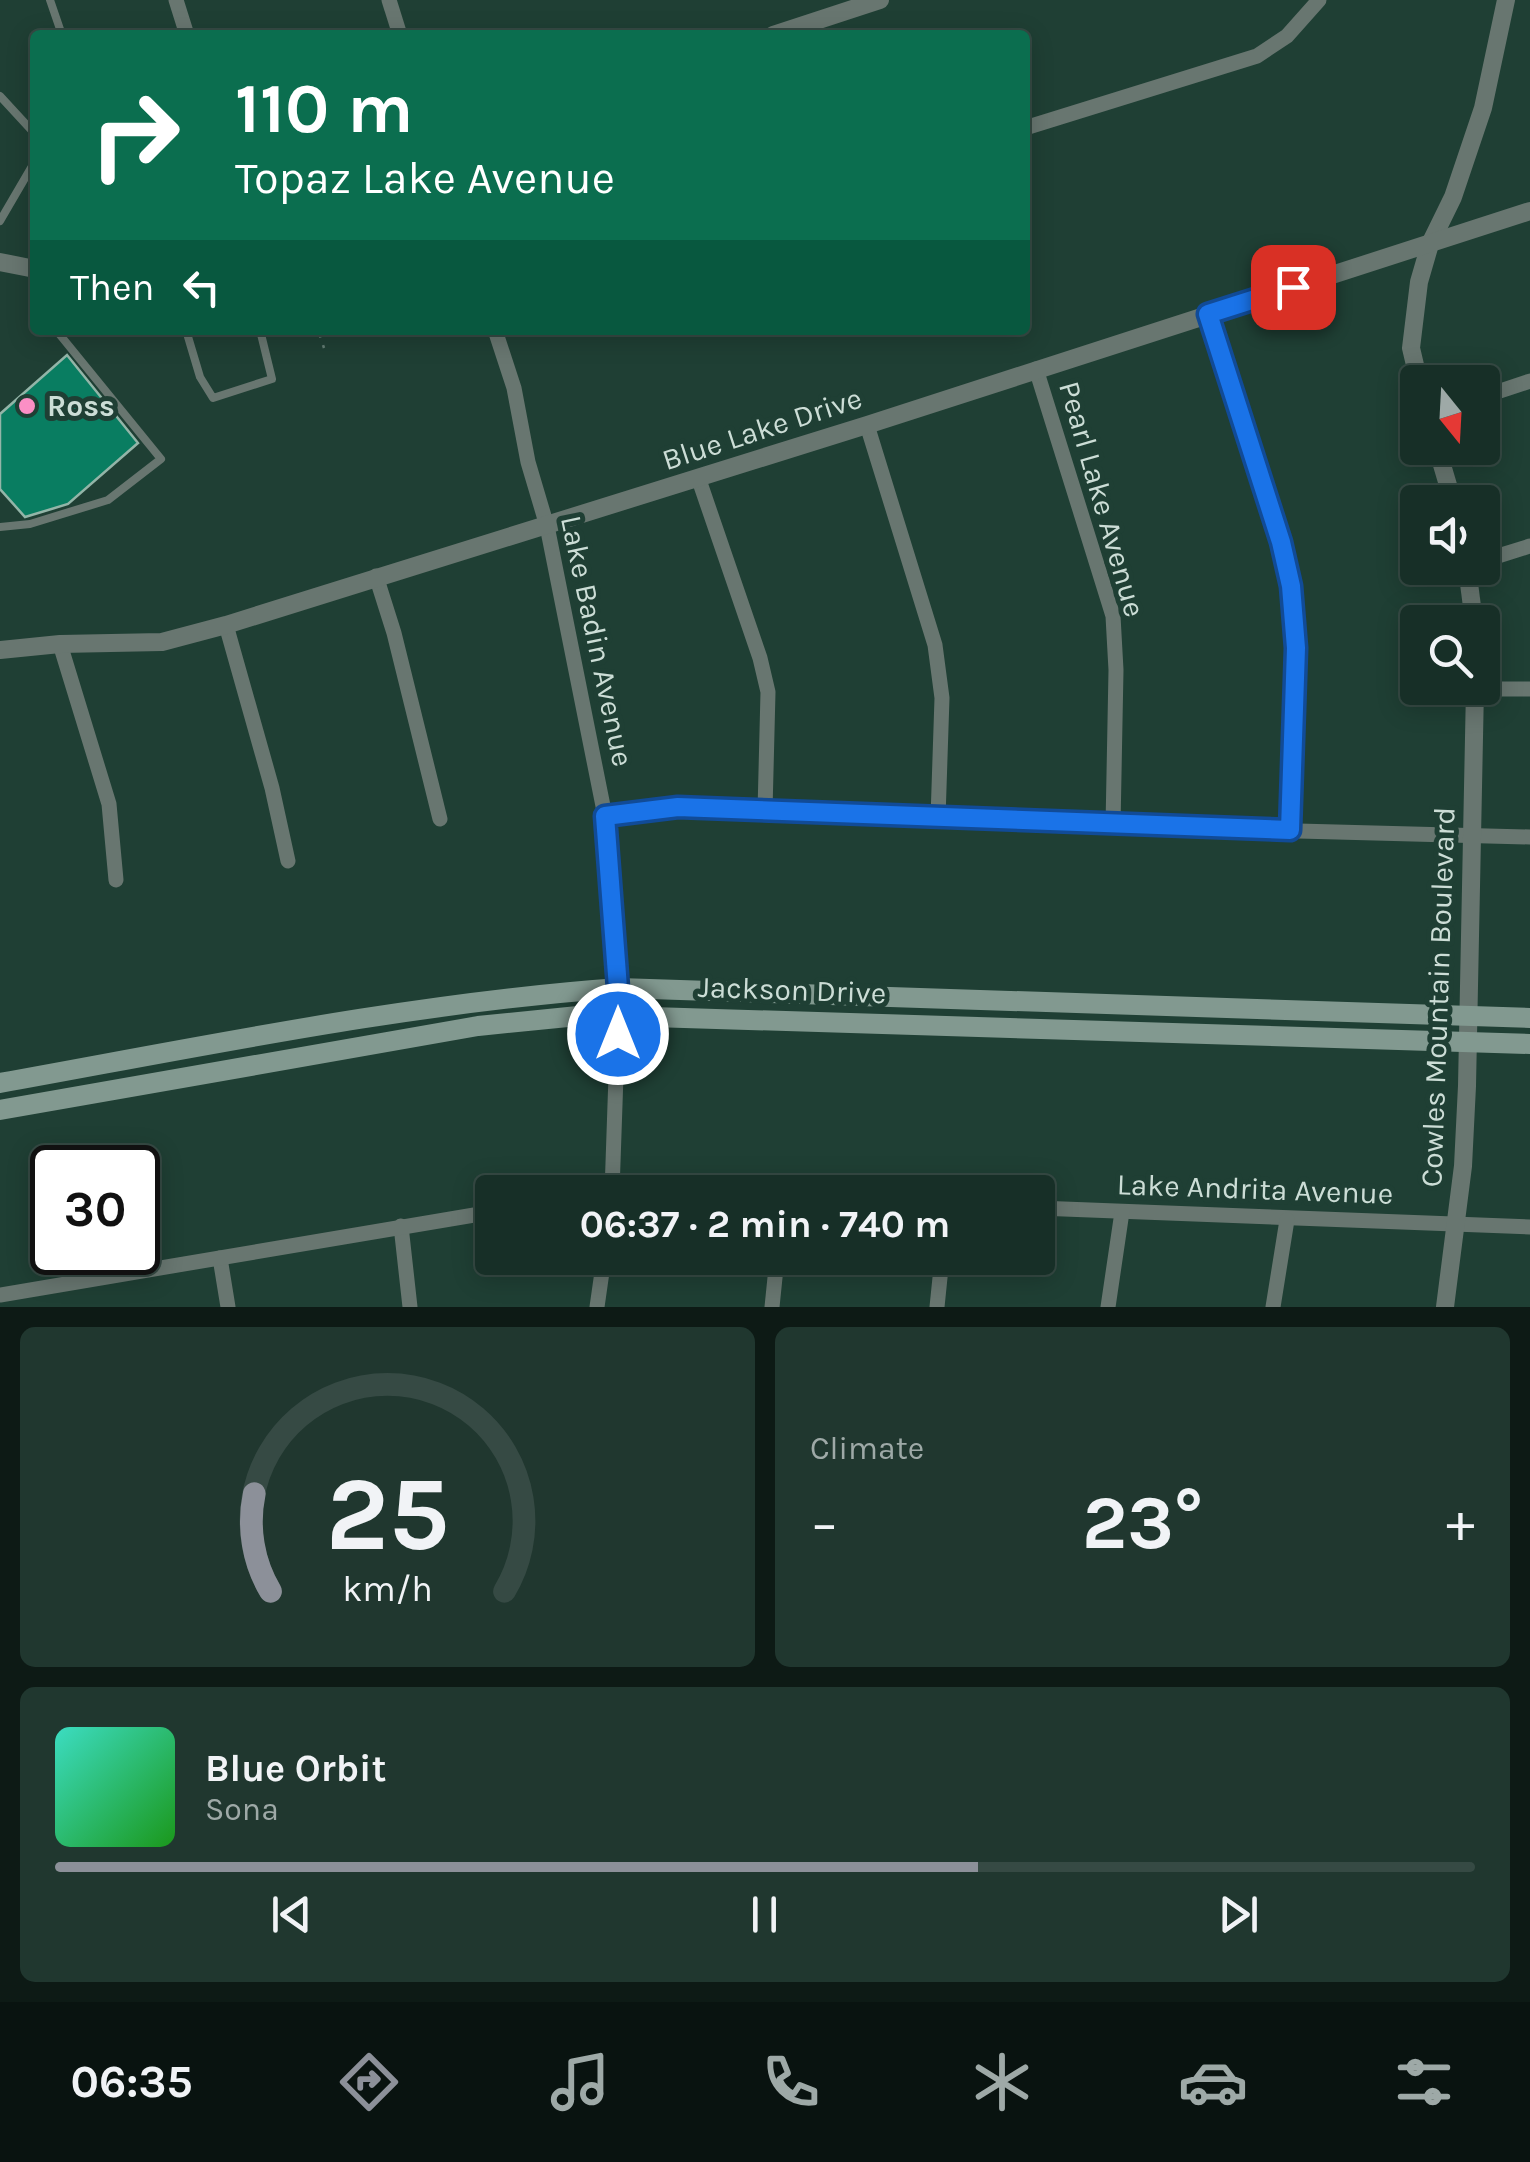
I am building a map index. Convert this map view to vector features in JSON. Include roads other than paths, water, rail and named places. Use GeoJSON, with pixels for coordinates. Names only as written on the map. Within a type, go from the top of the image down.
{"type":"FeatureCollection","features":[{"type":"Feature","properties":{"kind":"main road","name":"Jackson Drive"},"geometry":{"type":"LineString","coordinates":[[0,1082],[435,1007],[618,988],[1530,1018]]}},
{"type":"Feature","properties":{"kind":"main road","name":"Jackson Drive"},"geometry":{"type":"LineString","coordinates":[[0,1110],[478,1026],[618,1015],[1530,1044]]}},
{"type":"Feature","properties":{"kind":"street"},"geometry":{"type":"LineString","coordinates":[[176,0],[185,30]]}},
{"type":"Feature","properties":{"kind":"street"},"geometry":{"type":"LineString","coordinates":[[389,0],[398,30]]}},
{"type":"Feature","properties":{"kind":"street"},"geometry":{"type":"LineString","coordinates":[[788,30],[880,0]]}},
{"type":"Feature","properties":{"kind":"street"},"geometry":{"type":"LineString","coordinates":[[1030,126],[1257,56],[1287,36],[1318,0]]}},
{"type":"Feature","properties":{"kind":"street"},"geometry":{"type":"LineString","coordinates":[[1415,365],[1411,348],[1419,282],[1482,111],[1506,0]]}},
{"type":"Feature","properties":{"kind":"street","name":"Blue Lake Drive"},"geometry":{"type":"LineString","coordinates":[[0,650],[60,644],[162,642],[226,626],[1530,210]]}},
{"type":"Feature","properties":{"kind":"street"},"geometry":{"type":"LineString","coordinates":[[0,262],[30,269]]}},
{"type":"Feature","properties":{"kind":"street"},"geometry":{"type":"LineString","coordinates":[[1208,314],[1281,542],[1291,586],[1296,648],[1290,830]]}},
{"type":"Feature","properties":{"kind":"street","name":"Lake Badin Avenue"},"geometry":{"type":"LineString","coordinates":[[498,335],[547,526],[605,816],[618,988],[613,1175]]}},
{"type":"Feature","properties":{"kind":"street","name":"Pearl Lake Avenue"},"geometry":{"type":"LineString","coordinates":[[1036,369],[1113,616],[1113,826]]}},
{"type":"Feature","properties":{"kind":"street"},"geometry":{"type":"LineString","coordinates":[[1500,390],[1530,381]]}},
{"type":"Feature","properties":{"kind":"street"},"geometry":{"type":"LineString","coordinates":[[867,424],[936,645],[942,698],[938,818]]}},
{"type":"Feature","properties":{"kind":"street"},"geometry":{"type":"LineString","coordinates":[[698,477],[768,692],[765,812]]}},
{"type":"Feature","properties":{"kind":"street"},"geometry":{"type":"LineString","coordinates":[[1500,555],[1530,546]]}},
{"type":"Feature","properties":{"kind":"street"},"geometry":{"type":"LineString","coordinates":[[376,576],[440,819]]}},
{"type":"Feature","properties":{"kind":"street"},"geometry":{"type":"LineString","coordinates":[[226,626],[272,788],[288,861]]}},
{"type":"Feature","properties":{"kind":"street"},"geometry":{"type":"LineString","coordinates":[[60,644],[109,804],[116,880]]}},
{"type":"Feature","properties":{"kind":"street"},"geometry":{"type":"LineString","coordinates":[[1500,688],[1530,689]]}},
{"type":"Feature","properties":{"kind":"street","name":"Cowles Mountain Boulevard"},"geometry":{"type":"LineString","coordinates":[[1445,1307],[1463,1166],[1475,705]]}},
{"type":"Feature","properties":{"kind":"street"},"geometry":{"type":"LineString","coordinates":[[605,816],[678,807],[1113,826],[1530,837]]}},
{"type":"Feature","properties":{"kind":"street","name":"Lake Andrita Avenue"},"geometry":{"type":"LineString","coordinates":[[1055,1209],[1530,1227]]}},
{"type":"Feature","properties":{"kind":"street"},"geometry":{"type":"LineString","coordinates":[[1108,1307],[1122,1212]]}},
{"type":"Feature","properties":{"kind":"street"},"geometry":{"type":"LineString","coordinates":[[0,1296],[475,1215]]}},
{"type":"Feature","properties":{"kind":"street"},"geometry":{"type":"LineString","coordinates":[[1274,1307],[1287,1220]]}},
{"type":"Feature","properties":{"kind":"street"},"geometry":{"type":"LineString","coordinates":[[401,1226],[410,1307]]}},
{"type":"Feature","properties":{"kind":"street"},"geometry":{"type":"LineString","coordinates":[[220,1258],[228,1307]]}},
{"type":"Feature","properties":{"kind":"street"},"geometry":{"type":"LineString","coordinates":[[597,1307],[602,1275]]}},
{"type":"Feature","properties":{"kind":"street"},"geometry":{"type":"LineString","coordinates":[[772,1307],[775,1275]]}},
{"type":"Feature","properties":{"kind":"street"},"geometry":{"type":"LineString","coordinates":[[937,1307],[940,1275]]}},
{"type":"Feature","properties":{"kind":"street"},"geometry":{"type":"LineString","coordinates":[[43,1287],[46,1307]]}},
{"type":"Feature","properties":{"kind":"lane"},"geometry":{"type":"LineString","coordinates":[[50,0],[60,30]]}},
{"type":"Feature","properties":{"kind":"lane"},"geometry":{"type":"LineString","coordinates":[[0,96],[30,129]]}},
{"type":"Feature","properties":{"kind":"lane"},"geometry":{"type":"LineString","coordinates":[[0,221],[30,170]]}},
{"type":"Feature","properties":{"kind":"lane"},"geometry":{"type":"LineString","coordinates":[[0,193],[13,200]]}},
{"type":"Feature","properties":{"kind":"lane"},"geometry":{"type":"LineString","coordinates":[[0,527],[30,524],[108,500],[162,459],[60,335]]}},
{"type":"Feature","properties":{"kind":"lane"},"geometry":{"type":"LineString","coordinates":[[187,335],[200,377],[213,398],[272,379],[261,335]]}},
{"type":"Feature","properties":{"kind":"place","name":"Ross"},"geometry":{"type":"Point","coordinates":[27,406]}}]}
